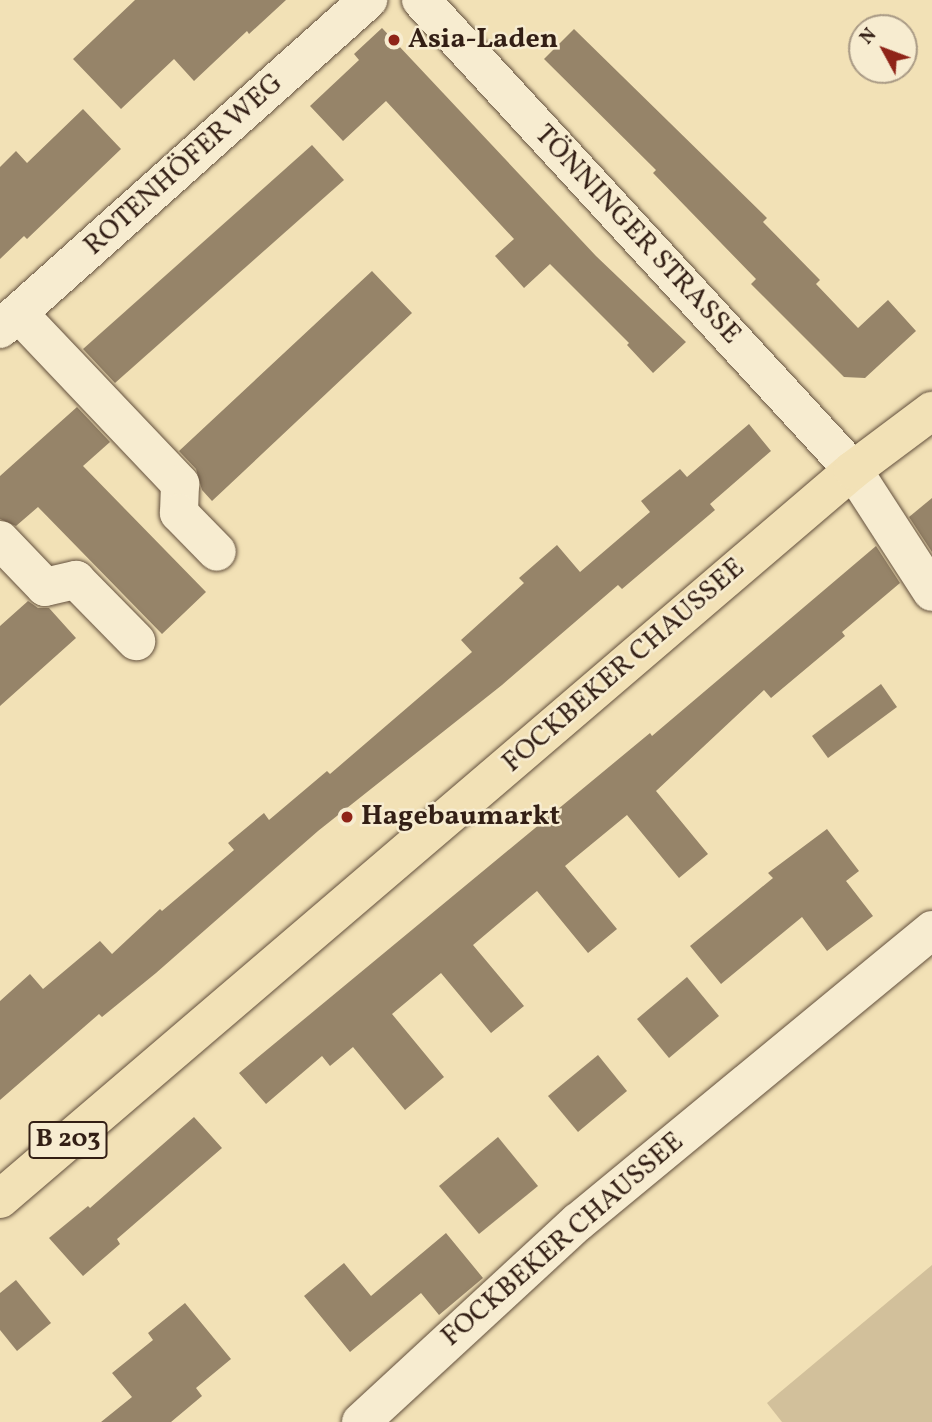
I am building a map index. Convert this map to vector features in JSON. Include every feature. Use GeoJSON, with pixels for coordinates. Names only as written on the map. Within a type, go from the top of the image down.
{"type":"FeatureCollection","features":[{"type":"Feature","properties":{"kind":"main road","name":"FOCKBEKER CHAUSSEE"},"geometry":{"type":"LineString","coordinates":[[0,1199],[853,470],[932,411]]}},
{"type":"Feature","properties":{"kind":"street","name":"ROTENHÖFER WEG"},"geometry":{"type":"LineString","coordinates":[[9,321],[368,0]]}},
{"type":"Feature","properties":{"kind":"street","name":"TÖNNINGER STRASSE"},"geometry":{"type":"LineString","coordinates":[[421,0],[853,470],[932,592]]}},
{"type":"Feature","properties":{"kind":"street"},"geometry":{"type":"LineString","coordinates":[[9,321],[180,484],[179,513],[217,552]]}},
{"type":"Feature","properties":{"kind":"street"},"geometry":{"type":"LineString","coordinates":[[0,540],[45,587],[76,580],[136,641]]}},
{"type":"Feature","properties":{"kind":"street","name":"FOCKBEKER CHAUSSEE"},"geometry":{"type":"LineString","coordinates":[[361,1422],[578,1222],[932,930]]}},
{"type":"Feature","properties":{"kind":"shaded area"},"geometry":{"type":"Polygon","coordinates":[[[932,1265],[932,1422],[782,1422],[767,1403],[932,1265]]]}},
{"type":"Feature","properties":{"kind":"building"},"geometry":{"type":"Polygon","coordinates":[[[135,0],[286,0],[249,34],[247,31],[194,81],[174,59],[121,109],[73,59],[135,0]]]}},
{"type":"Feature","properties":{"kind":"building"},"geometry":{"type":"Polygon","coordinates":[[[382,28],[596,256],[686,342],[653,373],[627,345],[629,343],[550,264],[524,288],[495,256],[514,239],[386,101],[343,141],[310,106],[359,60],[354,54],[382,28]]]}},
{"type":"Feature","properties":{"kind":"building"},"geometry":{"type":"Polygon","coordinates":[[[574,29],[767,218],[763,222],[820,280],[816,284],[858,328],[888,300],[916,331],[865,378],[844,377],[751,284],[756,279],[653,173],[656,170],[544,59],[574,29]]]}},
{"type":"Feature","properties":{"kind":"building"},"geometry":{"type":"Polygon","coordinates":[[[83,109],[121,149],[27,239],[24,236],[0,259],[0,167],[16,151],[27,163],[83,109]]]}},
{"type":"Feature","properties":{"kind":"building"},"geometry":{"type":"Polygon","coordinates":[[[312,145],[344,180],[115,383],[83,349],[312,145]]]}},
{"type":"Feature","properties":{"kind":"building"},"geometry":{"type":"Polygon","coordinates":[[[372,271],[412,313],[212,501],[202,490],[196,469],[179,451],[372,271]]]}},
{"type":"Feature","properties":{"kind":"building"},"geometry":{"type":"Polygon","coordinates":[[[77,407],[110,442],[83,466],[206,592],[162,634],[38,507],[16,526],[0,519],[0,476],[77,407]]]}},
{"type":"Feature","properties":{"kind":"building"},"geometry":{"type":"Polygon","coordinates":[[[749,424],[771,451],[710,504],[715,510],[622,589],[618,585],[502,685],[318,831],[156,973],[102,1017],[99,1014],[0,1100],[0,1001],[30,974],[43,989],[100,941],[112,954],[160,909],[162,911],[234,850],[228,843],[264,813],[269,820],[327,771],[330,774],[472,652],[461,640],[524,583],[519,578],[557,545],[580,572],[650,512],[641,501],[680,469],[687,477],[749,424]]]}},
{"type":"Feature","properties":{"kind":"building"},"geometry":{"type":"Polygon","coordinates":[[[932,498],[932,552],[909,517],[932,498]]]}},
{"type":"Feature","properties":{"kind":"building"},"geometry":{"type":"Polygon","coordinates":[[[876,546],[900,583],[842,632],[845,636],[771,698],[764,690],[656,791],[708,854],[679,878],[627,815],[565,866],[617,929],[588,953],[537,891],[473,945],[524,1006],[491,1033],[441,973],[392,1014],[444,1077],[405,1110],[353,1047],[330,1066],[322,1056],[266,1104],[239,1073],[650,733],[652,736],[876,546]]]}},
{"type":"Feature","properties":{"kind":"building"},"geometry":{"type":"Polygon","coordinates":[[[28,601],[38,608],[49,608],[76,638],[0,706],[0,626],[28,601]]]}},
{"type":"Feature","properties":{"kind":"building"},"geometry":{"type":"Polygon","coordinates":[[[881,684],[897,707],[828,758],[812,736],[881,684]]]}},
{"type":"Feature","properties":{"kind":"building"},"geometry":{"type":"Polygon","coordinates":[[[827,829],[859,871],[846,881],[873,916],[827,951],[802,917],[721,984],[690,946],[773,878],[768,873],[827,829]]]}},
{"type":"Feature","properties":{"kind":"building"},"geometry":{"type":"Polygon","coordinates":[[[687,977],[719,1016],[669,1058],[637,1019],[687,977]]]}},
{"type":"Feature","properties":{"kind":"building"},"geometry":{"type":"Polygon","coordinates":[[[598,1055],[627,1091],[578,1132],[548,1096],[598,1055]]]}},
{"type":"Feature","properties":{"kind":"building"},"geometry":{"type":"Polygon","coordinates":[[[194,1117],[222,1148],[117,1239],[120,1244],[83,1276],[49,1238],[88,1206],[90,1208],[194,1117]]]}},
{"type":"Feature","properties":{"kind":"building"},"geometry":{"type":"Polygon","coordinates":[[[498,1137],[538,1186],[479,1234],[439,1186],[498,1137]]]}},
{"type":"Feature","properties":{"kind":"building"},"geometry":{"type":"Polygon","coordinates":[[[446,1233],[483,1278],[439,1315],[421,1293],[350,1352],[304,1296],[344,1263],[371,1296],[446,1233]]]}},
{"type":"Feature","properties":{"kind":"building"},"geometry":{"type":"Polygon","coordinates":[[[16,1280],[51,1323],[17,1351],[0,1330],[0,1293],[16,1280]]]}},
{"type":"Feature","properties":{"kind":"building"},"geometry":{"type":"Polygon","coordinates":[[[185,1303],[231,1359],[196,1388],[202,1396],[171,1422],[101,1422],[132,1397],[112,1373],[153,1340],[148,1333],[185,1303]]]}},
{"type":"Feature","properties":{"kind":"place","name":"Asia-Laden"},"geometry":{"type":"Point","coordinates":[394,40]}},
{"type":"Feature","properties":{"kind":"place","name":"Hagebaumarkt"},"geometry":{"type":"Point","coordinates":[347,817]}}]}
